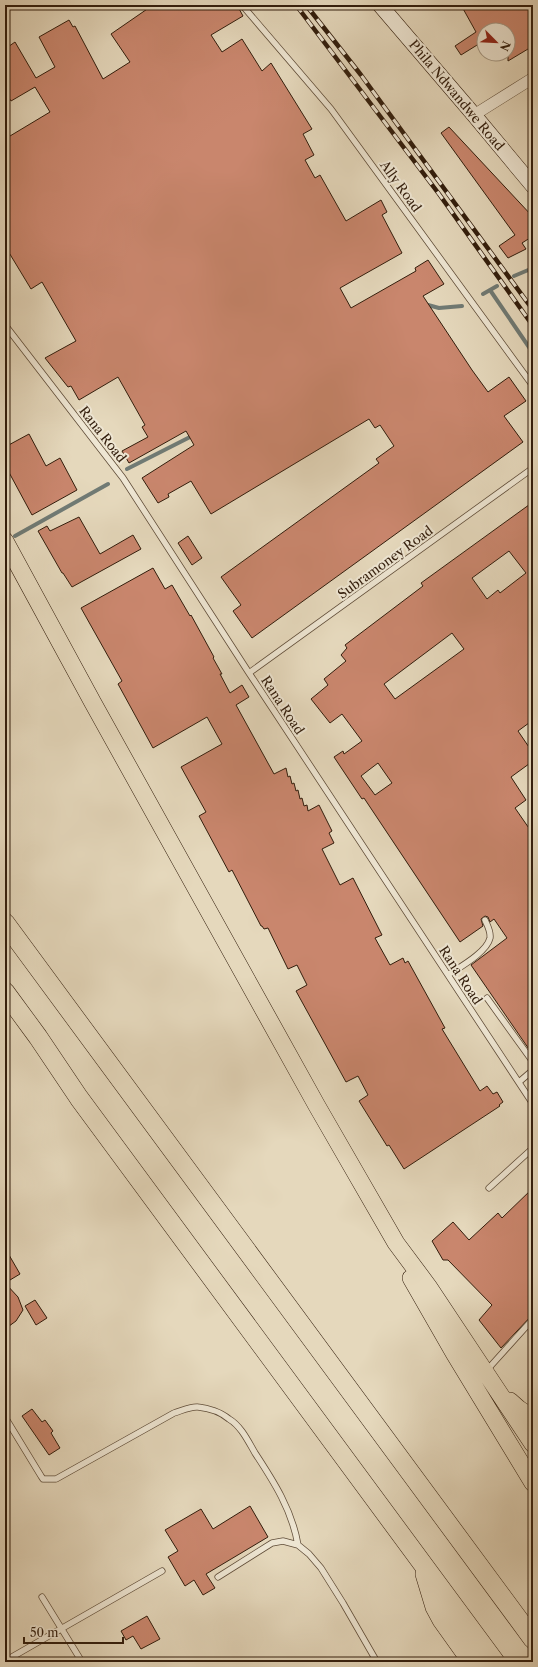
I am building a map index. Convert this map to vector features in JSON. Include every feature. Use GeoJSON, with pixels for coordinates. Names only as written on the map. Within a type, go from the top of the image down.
{"type":"FeatureCollection","features":[{"type":"Feature","properties":{"kind":"highway"},"geometry":{"type":"LineString","coordinates":[[5,923],[533,1639]]}},
{"type":"Feature","properties":{"kind":"highway"},"geometry":{"type":"LineString","coordinates":[[5,992],[38,1037],[78,1098],[495,1662]]}},
{"type":"Feature","properties":{"kind":"highway"},"geometry":{"type":"LineString","coordinates":[[422,1564],[435,1607],[442,1620],[472,1662]]}},
{"type":"Feature","properties":{"kind":"main road"},"geometry":{"type":"LineString","coordinates":[[5,541],[321,1113],[396,1243],[428,1286],[533,1444]]}},
{"type":"Feature","properties":{"kind":"main road"},"geometry":{"type":"LineString","coordinates":[[396,1243],[409,1274],[432,1316],[533,1483]]}},
{"type":"Feature","properties":{"kind":"main road"},"geometry":{"type":"LineString","coordinates":[[496,1389],[519,1409],[533,1418]]}},
{"type":"Feature","properties":{"kind":"street","name":"Phila Ndwandwe Road"},"geometry":{"type":"LineString","coordinates":[[386,8],[533,186]]}},
{"type":"Feature","properties":{"kind":"street"},"geometry":{"type":"LineString","coordinates":[[474,115],[533,78]]}},
{"type":"Feature","properties":{"kind":"lane","name":"Ally Road"},"geometry":{"type":"LineString","coordinates":[[242,5],[331,110],[533,386]]}},
{"type":"Feature","properties":{"kind":"lane","name":"Rana Road"},"geometry":{"type":"LineString","coordinates":[[5,325],[123,478],[249,673],[533,1104]]}},
{"type":"Feature","properties":{"kind":"lane","name":"Subramoney Road"},"geometry":{"type":"LineString","coordinates":[[249,673],[533,468]]}},
{"type":"Feature","properties":{"kind":"lane"},"geometry":{"type":"LineString","coordinates":[[448,975],[482,951],[488,944],[490,933],[485,920]]}},
{"type":"Feature","properties":{"kind":"lane"},"geometry":{"type":"LineString","coordinates":[[487,998],[533,1062]]}},
{"type":"Feature","properties":{"kind":"lane"},"geometry":{"type":"LineString","coordinates":[[518,1082],[533,1070]]}},
{"type":"Feature","properties":{"kind":"lane"},"geometry":{"type":"LineString","coordinates":[[489,1188],[533,1148]]}},
{"type":"Feature","properties":{"kind":"lane"},"geometry":{"type":"LineString","coordinates":[[485,1371],[533,1319]]}},
{"type":"Feature","properties":{"kind":"lane"},"geometry":{"type":"LineString","coordinates":[[5,1417],[43,1479],[50,1480],[56,1479],[174,1413],[198,1407],[223,1415],[230,1419],[242,1433],[279,1491],[292,1521],[298,1545]]}},
{"type":"Feature","properties":{"kind":"lane"},"geometry":{"type":"LineString","coordinates":[[218,1577],[272,1543],[283,1541],[298,1545],[309,1554],[321,1568],[343,1602],[377,1662]]}},
{"type":"Feature","properties":{"kind":"lane"},"geometry":{"type":"LineString","coordinates":[[5,1661],[162,1571]]}},
{"type":"Feature","properties":{"kind":"lane"},"geometry":{"type":"LineString","coordinates":[[42,1596],[60,1629],[82,1662]]}},
{"type":"Feature","properties":{"kind":"building"},"geometry":{"type":"Polygon","coordinates":[[[153,5],[237,5],[243,16],[211,35],[222,52],[242,39],[262,71],[271,63],[312,129],[303,134],[314,155],[305,160],[315,178],[320,175],[346,221],[381,200],[387,212],[382,215],[402,253],[340,288],[351,308],[416,271],[415,268],[428,260],[444,284],[423,296],[472,370],[488,392],[509,377],[526,401],[504,416],[523,442],[252,638],[233,611],[241,605],[221,577],[379,463],[376,459],[394,446],[380,425],[375,428],[369,419],[211,514],[191,481],[168,494],[169,497],[158,503],[142,478],[194,445],[186,431],[129,463],[122,451],[148,437],[142,427],[145,425],[118,377],[79,400],[71,386],[68,387],[45,358],[76,341],[42,282],[31,289],[5,246],[5,233],[9,231],[5,224],[5,139],[50,112],[35,87],[11,101],[5,91],[5,49],[15,42],[36,78],[55,67],[39,37],[69,20],[73,27],[75,26],[103,79],[130,62],[111,34],[153,5]]]}},
{"type":"Feature","properties":{"kind":"building"},"geometry":{"type":"Polygon","coordinates":[[[461,5],[533,5],[533,46],[516,56],[516,22],[476,22],[476,32],[461,5]]]}},
{"type":"Feature","properties":{"kind":"building"},"geometry":{"type":"Polygon","coordinates":[[[476,32],[476,46],[461,55],[455,46],[476,32]]]}},
{"type":"Feature","properties":{"kind":"building"},"geometry":{"type":"Polygon","coordinates":[[[449,127],[533,217],[533,236],[522,243],[526,249],[508,258],[499,246],[515,235],[441,133],[449,127]]]}},
{"type":"Feature","properties":{"kind":"building"},"geometry":{"type":"Polygon","coordinates":[[[29,434],[46,466],[60,458],[77,490],[32,515],[5,465],[5,447],[29,434]]]}},
{"type":"Feature","properties":{"kind":"building"},"geometry":{"type":"Polygon","coordinates":[[[533,502],[533,720],[518,731],[533,753],[533,761],[511,777],[526,800],[515,808],[533,834],[533,1055],[471,965],[507,938],[494,919],[490,922],[488,917],[485,916],[481,919],[483,926],[460,942],[364,798],[362,799],[334,757],[343,751],[344,754],[362,741],[342,714],[330,723],[311,699],[328,685],[324,679],[346,661],[341,655],[347,648],[345,645],[423,586],[421,583],[533,502]],[[509,551],[472,578],[487,599],[498,590],[500,593],[526,573],[509,551]],[[452,633],[384,684],[395,699],[464,649],[452,633]],[[378,763],[361,776],[375,795],[392,783],[378,763]]]}},
{"type":"Feature","properties":{"kind":"building"},"geometry":{"type":"Polygon","coordinates":[[[79,517],[100,554],[133,535],[141,549],[72,587],[62,573],[38,531],[47,526],[50,531],[79,517]]]}},
{"type":"Feature","properties":{"kind":"building"},"geometry":{"type":"Polygon","coordinates":[[[188,536],[202,558],[192,565],[178,543],[188,536]]]}},
{"type":"Feature","properties":{"kind":"building"},"geometry":{"type":"Polygon","coordinates":[[[153,568],[165,589],[172,585],[190,616],[191,615],[214,657],[213,658],[222,674],[220,674],[230,693],[242,685],[249,697],[236,705],[274,774],[286,768],[288,777],[290,776],[292,784],[294,783],[296,791],[298,790],[300,799],[302,798],[304,806],[307,805],[308,811],[319,805],[332,831],[329,833],[334,843],[322,849],[340,885],[353,878],[382,935],[375,938],[390,965],[403,958],[405,963],[408,961],[445,1028],[442,1029],[480,1091],[487,1086],[493,1094],[497,1092],[503,1102],[499,1105],[500,1106],[404,1169],[389,1145],[387,1146],[359,1101],[368,1095],[358,1076],[346,1082],[296,991],[307,985],[297,965],[288,969],[268,928],[264,929],[261,926],[232,870],[229,872],[199,816],[206,812],[181,767],[222,744],[207,717],[153,748],[118,684],[122,681],[81,608],[153,568]]]}},
{"type":"Feature","properties":{"kind":"building"},"geometry":{"type":"Polygon","coordinates":[[[533,1188],[533,1314],[501,1348],[479,1320],[492,1305],[448,1260],[443,1260],[432,1241],[453,1222],[469,1240],[498,1213],[502,1218],[533,1188]]]}},
{"type":"Feature","properties":{"kind":"building"},"geometry":{"type":"Polygon","coordinates":[[[5,1248],[20,1274],[5,1283],[5,1248]]]}},
{"type":"Feature","properties":{"kind":"building"},"geometry":{"type":"Polygon","coordinates":[[[5,1283],[18,1297],[23,1310],[16,1321],[5,1329],[5,1283]]]}},
{"type":"Feature","properties":{"kind":"building"},"geometry":{"type":"Polygon","coordinates":[[[35,1300],[47,1318],[36,1325],[25,1306],[35,1300]]]}},
{"type":"Feature","properties":{"kind":"building"},"geometry":{"type":"Polygon","coordinates":[[[32,1409],[42,1422],[45,1420],[53,1431],[51,1433],[60,1448],[49,1455],[22,1416],[32,1409]]]}},
{"type":"Feature","properties":{"kind":"building"},"geometry":{"type":"Polygon","coordinates":[[[250,1506],[268,1537],[206,1574],[215,1588],[203,1595],[194,1580],[185,1586],[168,1557],[178,1551],[165,1530],[201,1509],[213,1529],[250,1506]]]}},
{"type":"Feature","properties":{"kind":"building"},"geometry":{"type":"Polygon","coordinates":[[[147,1616],[160,1639],[141,1649],[133,1636],[126,1640],[121,1631],[147,1616]]]}},
{"type":"Feature","properties":{"kind":"waterway"},"geometry":{"type":"LineString","coordinates":[[514,276],[533,268]]}},
{"type":"Feature","properties":{"kind":"waterway"},"geometry":{"type":"LineString","coordinates":[[483,294],[497,286]]}},
{"type":"Feature","properties":{"kind":"waterway"},"geometry":{"type":"LineString","coordinates":[[490,290],[533,353]]}},
{"type":"Feature","properties":{"kind":"waterway"},"geometry":{"type":"LineString","coordinates":[[425,307],[428,305],[439,308],[462,306]]}},
{"type":"Feature","properties":{"kind":"waterway"},"geometry":{"type":"LineString","coordinates":[[127,469],[194,435]]}},
{"type":"Feature","properties":{"kind":"waterway"},"geometry":{"type":"LineString","coordinates":[[15,536],[108,484]]}},
{"type":"Feature","properties":{"kind":"railway"},"geometry":{"type":"LineString","coordinates":[[296,5],[439,194],[533,326]]}},
{"type":"Feature","properties":{"kind":"railway"},"geometry":{"type":"LineString","coordinates":[[306,5],[361,75],[533,310]]}}]}
